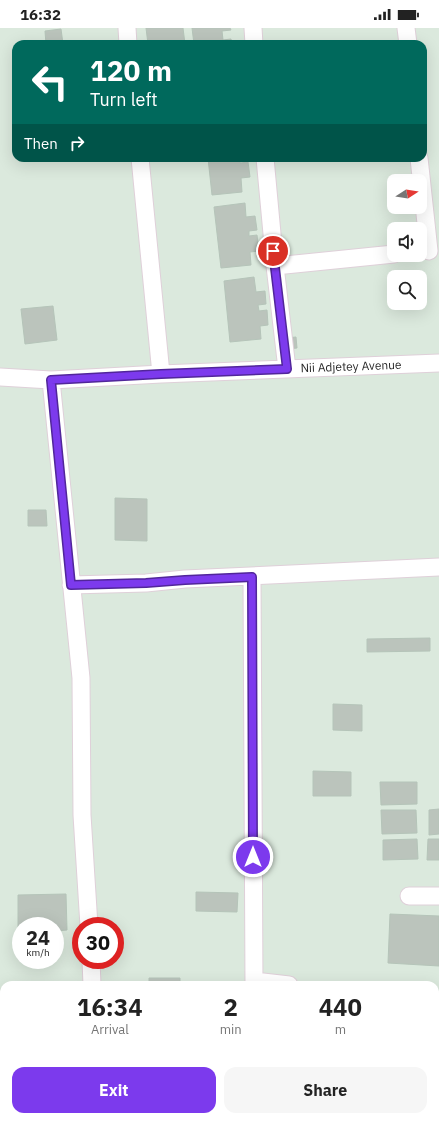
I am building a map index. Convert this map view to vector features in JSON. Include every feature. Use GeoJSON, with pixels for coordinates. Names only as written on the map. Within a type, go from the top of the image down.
{"type":"FeatureCollection","features":[{"type":"Feature","properties":{"kind":"street"},"geometry":{"type":"LineString","coordinates":[[127,28],[128,40]]}},
{"type":"Feature","properties":{"kind":"street"},"geometry":{"type":"LineString","coordinates":[[252,28],[254,40]]}},
{"type":"Feature","properties":{"kind":"street"},"geometry":{"type":"LineString","coordinates":[[406,28],[408,40]]}},
{"type":"Feature","properties":{"kind":"street"},"geometry":{"type":"LineString","coordinates":[[140,162],[161,374]]}},
{"type":"Feature","properties":{"kind":"street"},"geometry":{"type":"LineString","coordinates":[[265,162],[275,266],[287,369]]}},
{"type":"Feature","properties":{"kind":"street"},"geometry":{"type":"LineString","coordinates":[[419,162],[429,251]]}},
{"type":"Feature","properties":{"kind":"street"},"geometry":{"type":"LineString","coordinates":[[275,266],[387,255]]}},
{"type":"Feature","properties":{"kind":"street","name":"Nii Adjetey Avenue"},"geometry":{"type":"LineString","coordinates":[[0,377],[51,380],[439,363]]}},
{"type":"Feature","properties":{"kind":"street"},"geometry":{"type":"LineString","coordinates":[[51,380],[71,585],[78,632],[81,678],[82,815],[88,917]]}},
{"type":"Feature","properties":{"kind":"street"},"geometry":{"type":"LineString","coordinates":[[71,585],[146,583],[439,566]]}},
{"type":"Feature","properties":{"kind":"street"},"geometry":{"type":"LineString","coordinates":[[252,577],[254,981]]}},
{"type":"Feature","properties":{"kind":"street"},"geometry":{"type":"LineString","coordinates":[[408,896],[439,896]]}},
{"type":"Feature","properties":{"kind":"street"},"geometry":{"type":"LineString","coordinates":[[91,969],[92,981]]}},
{"type":"Feature","properties":{"kind":"building"},"geometry":{"type":"Polygon","coordinates":[[[146,28],[183,28],[184,40],[148,40],[146,28]]]}},
{"type":"Feature","properties":{"kind":"building"},"geometry":{"type":"Polygon","coordinates":[[[192,28],[230,28],[231,30],[222,31],[223,40],[194,40],[192,28]]]}},
{"type":"Feature","properties":{"kind":"building"},"geometry":{"type":"Polygon","coordinates":[[[61,29],[62,40],[46,40],[45,31],[61,29]]]}},
{"type":"Feature","properties":{"kind":"building"},"geometry":{"type":"Polygon","coordinates":[[[208,162],[248,162],[250,177],[241,178],[242,192],[212,195],[208,162]]]}},
{"type":"Feature","properties":{"kind":"building"},"geometry":{"type":"Polygon","coordinates":[[[245,203],[246,217],[255,216],[257,230],[249,231],[249,236],[257,235],[259,251],[250,252],[251,265],[221,268],[214,207],[245,203]]]}},
{"type":"Feature","properties":{"kind":"building"},"geometry":{"type":"Polygon","coordinates":[[[254,277],[256,292],[265,291],[266,304],[258,305],[259,311],[267,310],[268,325],[260,326],[261,339],[230,342],[224,281],[254,277]]]}},
{"type":"Feature","properties":{"kind":"building"},"geometry":{"type":"Polygon","coordinates":[[[53,306],[57,340],[25,344],[21,309],[53,306]]]}},
{"type":"Feature","properties":{"kind":"building"},"geometry":{"type":"Polygon","coordinates":[[[296,337],[297,348],[288,349],[286,338],[296,337]]]}},
{"type":"Feature","properties":{"kind":"building"},"geometry":{"type":"Polygon","coordinates":[[[115,498],[147,499],[147,541],[115,540],[115,498]]]}},
{"type":"Feature","properties":{"kind":"building"},"geometry":{"type":"Polygon","coordinates":[[[28,510],[46,510],[47,526],[28,526],[28,510]]]}},
{"type":"Feature","properties":{"kind":"building"},"geometry":{"type":"Polygon","coordinates":[[[430,638],[430,651],[367,652],[367,639],[430,638]]]}},
{"type":"Feature","properties":{"kind":"building"},"geometry":{"type":"Polygon","coordinates":[[[333,704],[362,705],[362,731],[333,730],[333,704]]]}},
{"type":"Feature","properties":{"kind":"building"},"geometry":{"type":"Polygon","coordinates":[[[313,771],[351,772],[351,796],[313,796],[313,771]]]}},
{"type":"Feature","properties":{"kind":"building"},"geometry":{"type":"Polygon","coordinates":[[[380,782],[417,782],[417,804],[381,805],[380,782]]]}},
{"type":"Feature","properties":{"kind":"building"},"geometry":{"type":"Polygon","coordinates":[[[439,809],[439,834],[429,835],[429,810],[439,809]]]}},
{"type":"Feature","properties":{"kind":"building"},"geometry":{"type":"Polygon","coordinates":[[[381,810],[416,810],[417,833],[382,834],[381,810]]]}},
{"type":"Feature","properties":{"kind":"building"},"geometry":{"type":"Polygon","coordinates":[[[417,839],[418,859],[383,860],[383,840],[417,839]]]}},
{"type":"Feature","properties":{"kind":"building"},"geometry":{"type":"Polygon","coordinates":[[[428,839],[439,839],[439,860],[427,860],[428,839]]]}},
{"type":"Feature","properties":{"kind":"building"},"geometry":{"type":"Polygon","coordinates":[[[196,892],[238,893],[237,912],[196,911],[196,892]]]}},
{"type":"Feature","properties":{"kind":"building"},"geometry":{"type":"Polygon","coordinates":[[[66,894],[67,930],[64,930],[64,917],[18,917],[18,895],[66,894]]]}},
{"type":"Feature","properties":{"kind":"building"},"geometry":{"type":"Polygon","coordinates":[[[390,914],[439,916],[439,966],[388,963],[390,914]]]}},
{"type":"Feature","properties":{"kind":"building"},"geometry":{"type":"Polygon","coordinates":[[[149,978],[180,978],[180,981],[149,981],[149,978]]]}},
{"type":"Feature","properties":{"kind":"route"},"geometry":{"type":"LineString","coordinates":[[253,857],[252,577],[146,583],[71,585],[51,380],[287,369],[273,251]]}}]}
